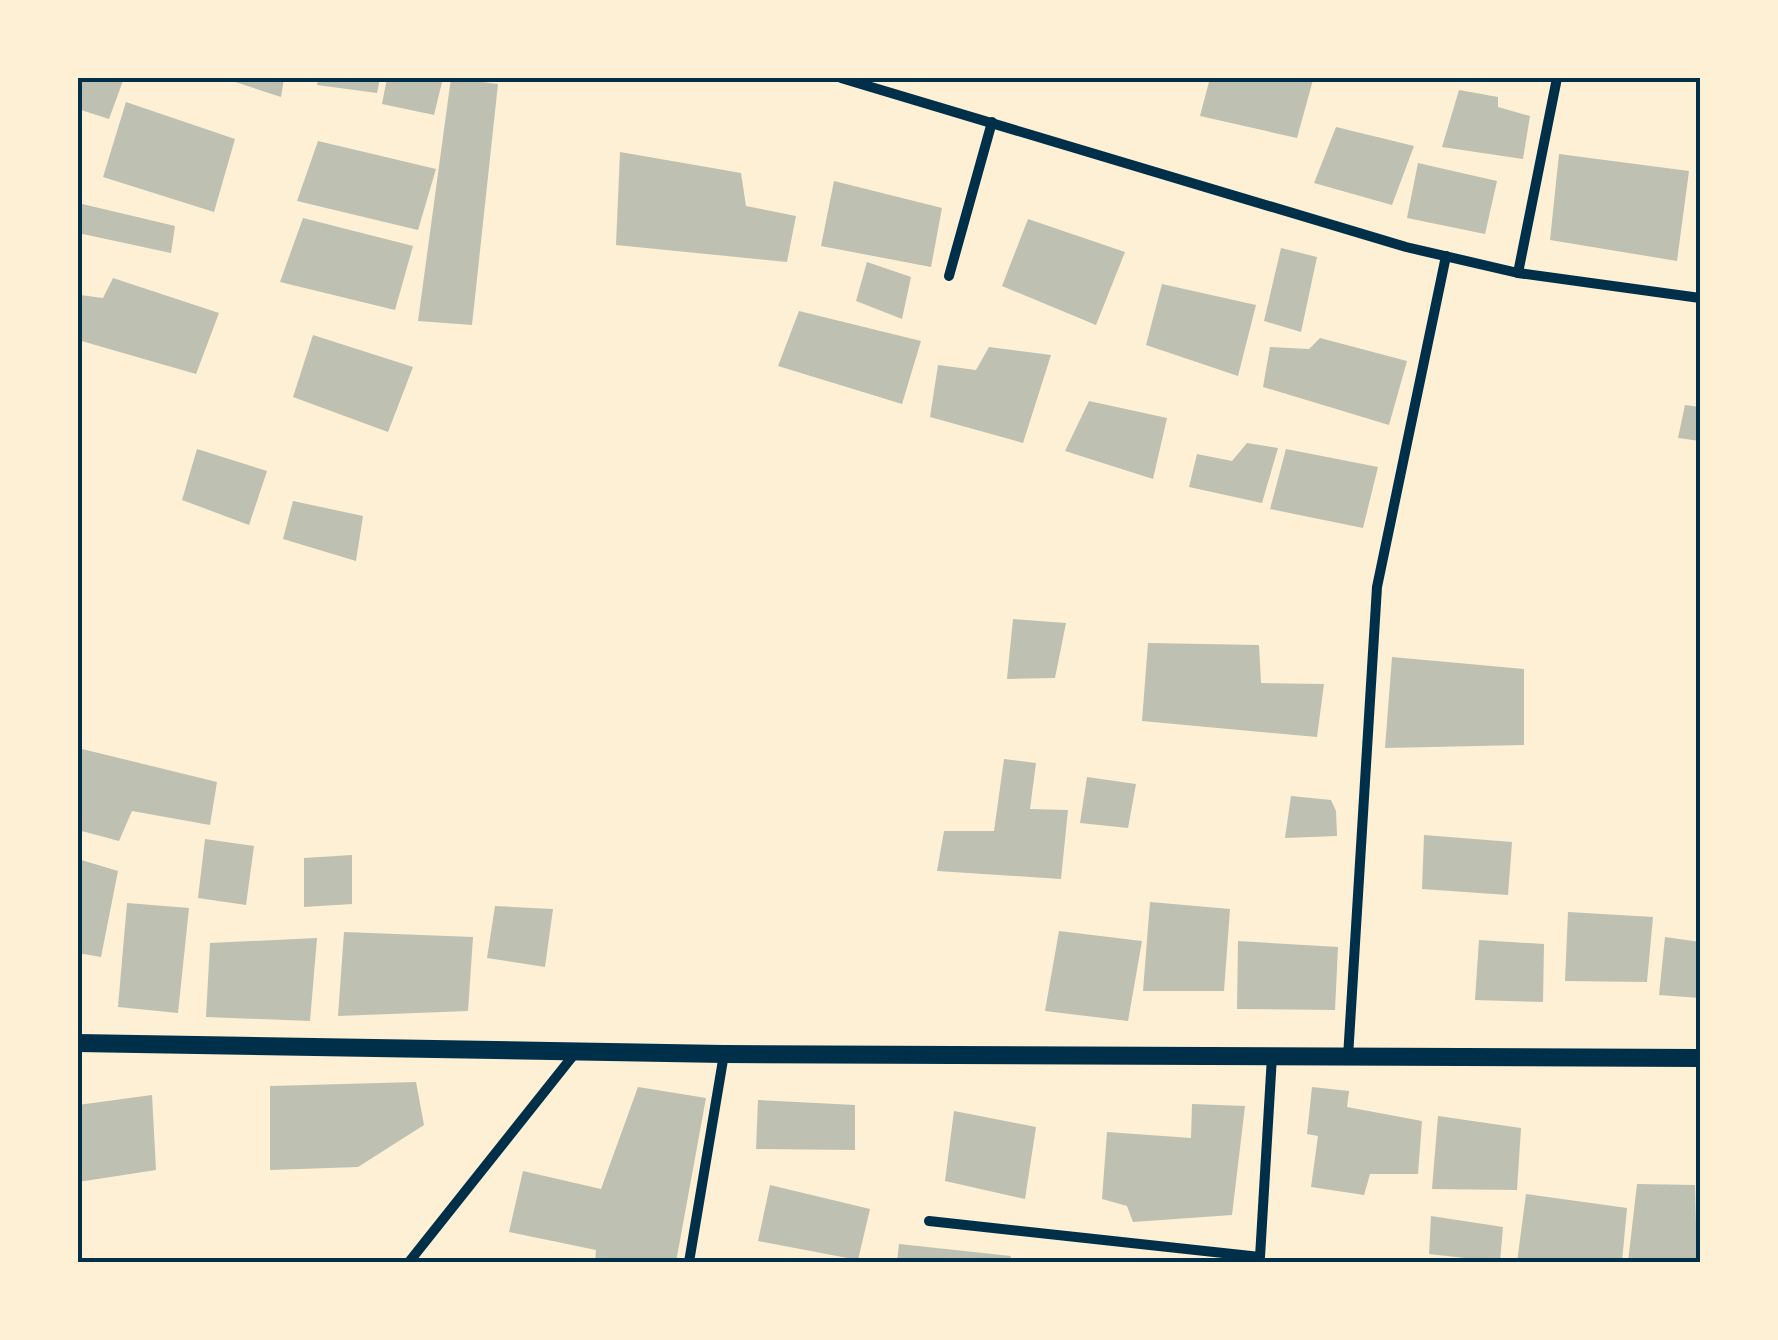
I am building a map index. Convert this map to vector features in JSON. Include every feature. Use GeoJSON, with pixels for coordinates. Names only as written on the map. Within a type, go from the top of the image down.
{"type":"FeatureCollection","features":[{"type":"Feature","properties":{"kind":"street"},"geometry":{"type":"LineString","coordinates":[[841,78],[1446,256],[1518,273],[1700,298]]}},
{"type":"Feature","properties":{"kind":"street"},"geometry":{"type":"LineString","coordinates":[[1518,273],[1557,78]]}},
{"type":"Feature","properties":{"kind":"street"},"geometry":{"type":"LineString","coordinates":[[949,276],[992,122]]}},
{"type":"Feature","properties":{"kind":"street"},"geometry":{"type":"LineString","coordinates":[[1348,1057],[1377,586],[1446,256]]}},
{"type":"Feature","properties":{"kind":"street"},"geometry":{"type":"LineString","coordinates":[[78,1042],[724,1054],[1700,1058]]}},
{"type":"Feature","properties":{"kind":"street"},"geometry":{"type":"LineString","coordinates":[[410,1262],[576,1052]]}},
{"type":"Feature","properties":{"kind":"street"},"geometry":{"type":"LineString","coordinates":[[689,1262],[724,1054]]}},
{"type":"Feature","properties":{"kind":"street"},"geometry":{"type":"LineString","coordinates":[[928,1222],[1223,1258],[1260,1257],[1272,1056]]}},
{"type":"Feature","properties":{"kind":"building"},"geometry":{"type":"Polygon","coordinates":[[[78,78],[124,78],[109,119],[78,109],[78,78]]]}},
{"type":"Feature","properties":{"kind":"building"},"geometry":{"type":"Polygon","coordinates":[[[223,78],[284,78],[281,97],[223,78]]]}},
{"type":"Feature","properties":{"kind":"building"},"geometry":{"type":"Polygon","coordinates":[[[318,78],[380,78],[377,93],[317,85],[318,78]]]}},
{"type":"Feature","properties":{"kind":"building"},"geometry":{"type":"Polygon","coordinates":[[[387,78],[443,78],[434,115],[382,104],[387,78]]]}},
{"type":"Feature","properties":{"kind":"building"},"geometry":{"type":"Polygon","coordinates":[[[451,78],[498,84],[472,325],[418,321],[451,78]]]}},
{"type":"Feature","properties":{"kind":"building"},"geometry":{"type":"Polygon","coordinates":[[[1210,78],[1313,80],[1297,138],[1200,116],[1210,78]]]}},
{"type":"Feature","properties":{"kind":"building"},"geometry":{"type":"Polygon","coordinates":[[[1459,90],[1498,97],[1498,107],[1530,116],[1523,159],[1442,147],[1459,90]]]}},
{"type":"Feature","properties":{"kind":"building"},"geometry":{"type":"Polygon","coordinates":[[[126,102],[235,139],[214,212],[103,177],[126,102]]]}},
{"type":"Feature","properties":{"kind":"building"},"geometry":{"type":"Polygon","coordinates":[[[1336,127],[1414,146],[1392,205],[1314,183],[1336,127]]]}},
{"type":"Feature","properties":{"kind":"building"},"geometry":{"type":"Polygon","coordinates":[[[318,141],[436,169],[418,230],[297,201],[318,141]]]}},
{"type":"Feature","properties":{"kind":"building"},"geometry":{"type":"Polygon","coordinates":[[[620,152],[741,173],[746,206],[796,216],[787,262],[616,245],[620,152]]]}},
{"type":"Feature","properties":{"kind":"building"},"geometry":{"type":"Polygon","coordinates":[[[1559,154],[1689,171],[1677,261],[1550,240],[1559,154]]]}},
{"type":"Feature","properties":{"kind":"building"},"geometry":{"type":"Polygon","coordinates":[[[1418,163],[1497,181],[1485,234],[1407,218],[1418,163]]]}},
{"type":"Feature","properties":{"kind":"building"},"geometry":{"type":"Polygon","coordinates":[[[834,181],[942,208],[931,267],[821,246],[834,181]]]}},
{"type":"Feature","properties":{"kind":"building"},"geometry":{"type":"Polygon","coordinates":[[[78,203],[175,226],[171,253],[78,233],[78,203]]]}},
{"type":"Feature","properties":{"kind":"building"},"geometry":{"type":"Polygon","coordinates":[[[303,218],[413,246],[395,310],[280,282],[303,218]]]}},
{"type":"Feature","properties":{"kind":"building"},"geometry":{"type":"Polygon","coordinates":[[[1028,219],[1125,252],[1096,325],[1002,286],[1028,219]]]}},
{"type":"Feature","properties":{"kind":"building"},"geometry":{"type":"Polygon","coordinates":[[[1281,248],[1317,257],[1301,332],[1264,321],[1281,248]]]}},
{"type":"Feature","properties":{"kind":"building"},"geometry":{"type":"Polygon","coordinates":[[[867,262],[911,277],[902,319],[856,301],[867,262]]]}},
{"type":"Feature","properties":{"kind":"building"},"geometry":{"type":"Polygon","coordinates":[[[113,278],[219,313],[196,374],[78,340],[80,295],[103,298],[113,278]]]}},
{"type":"Feature","properties":{"kind":"building"},"geometry":{"type":"Polygon","coordinates":[[[1162,284],[1256,305],[1238,376],[1146,345],[1162,284]]]}},
{"type":"Feature","properties":{"kind":"building"},"geometry":{"type":"Polygon","coordinates":[[[799,311],[921,341],[902,404],[778,366],[799,311]]]}},
{"type":"Feature","properties":{"kind":"building"},"geometry":{"type":"Polygon","coordinates":[[[313,335],[413,367],[388,432],[293,397],[313,335]]]}},
{"type":"Feature","properties":{"kind":"building"},"geometry":{"type":"Polygon","coordinates":[[[1320,338],[1407,361],[1389,425],[1263,387],[1270,347],[1309,349],[1320,338]]]}},
{"type":"Feature","properties":{"kind":"building"},"geometry":{"type":"Polygon","coordinates":[[[989,347],[1051,355],[1023,443],[930,417],[938,365],[976,370],[989,347]]]}},
{"type":"Feature","properties":{"kind":"building"},"geometry":{"type":"Polygon","coordinates":[[[1089,401],[1167,418],[1153,479],[1065,451],[1089,401]]]}},
{"type":"Feature","properties":{"kind":"building"},"geometry":{"type":"Polygon","coordinates":[[[1685,405],[1700,407],[1700,441],[1678,438],[1685,405]]]}},
{"type":"Feature","properties":{"kind":"building"},"geometry":{"type":"Polygon","coordinates":[[[1247,443],[1278,448],[1262,503],[1189,487],[1197,454],[1232,461],[1247,443]]]}},
{"type":"Feature","properties":{"kind":"building"},"geometry":{"type":"Polygon","coordinates":[[[197,449],[267,471],[249,525],[182,500],[197,449]]]}},
{"type":"Feature","properties":{"kind":"building"},"geometry":{"type":"Polygon","coordinates":[[[1286,449],[1378,467],[1363,528],[1270,509],[1286,449]]]}},
{"type":"Feature","properties":{"kind":"building"},"geometry":{"type":"Polygon","coordinates":[[[293,501],[363,516],[356,561],[283,539],[293,501]]]}},
{"type":"Feature","properties":{"kind":"building"},"geometry":{"type":"Polygon","coordinates":[[[1013,619],[1066,623],[1055,678],[1007,679],[1013,619]]]}},
{"type":"Feature","properties":{"kind":"building"},"geometry":{"type":"Polygon","coordinates":[[[1148,643],[1259,645],[1261,683],[1324,684],[1317,737],[1142,721],[1148,643]]]}},
{"type":"Feature","properties":{"kind":"building"},"geometry":{"type":"Polygon","coordinates":[[[1392,657],[1524,669],[1524,745],[1385,748],[1392,657]]]}},
{"type":"Feature","properties":{"kind":"building"},"geometry":{"type":"Polygon","coordinates":[[[78,748],[217,782],[210,825],[132,811],[119,841],[78,830],[78,748]]]}},
{"type":"Feature","properties":{"kind":"building"},"geometry":{"type":"Polygon","coordinates":[[[1004,759],[1036,763],[1030,809],[1068,810],[1061,879],[937,871],[944,831],[994,831],[1004,759]]]}},
{"type":"Feature","properties":{"kind":"building"},"geometry":{"type":"Polygon","coordinates":[[[1087,777],[1136,784],[1128,828],[1080,823],[1087,777]]]}},
{"type":"Feature","properties":{"kind":"building"},"geometry":{"type":"Polygon","coordinates":[[[1291,796],[1331,800],[1336,811],[1337,836],[1285,838],[1291,796]]]}},
{"type":"Feature","properties":{"kind":"building"},"geometry":{"type":"Polygon","coordinates":[[[1424,835],[1512,842],[1508,895],[1422,889],[1424,835]]]}},
{"type":"Feature","properties":{"kind":"building"},"geometry":{"type":"Polygon","coordinates":[[[205,839],[254,846],[246,905],[198,898],[205,839]]]}},
{"type":"Feature","properties":{"kind":"building"},"geometry":{"type":"Polygon","coordinates":[[[352,855],[352,904],[304,907],[304,858],[352,855]]]}},
{"type":"Feature","properties":{"kind":"building"},"geometry":{"type":"Polygon","coordinates":[[[78,859],[118,871],[101,957],[78,953],[78,859]]]}},
{"type":"Feature","properties":{"kind":"building"},"geometry":{"type":"Polygon","coordinates":[[[1150,902],[1230,909],[1224,991],[1143,991],[1150,902]]]}},
{"type":"Feature","properties":{"kind":"building"},"geometry":{"type":"Polygon","coordinates":[[[127,903],[189,908],[178,1013],[118,1007],[127,903]]]}},
{"type":"Feature","properties":{"kind":"building"},"geometry":{"type":"Polygon","coordinates":[[[495,906],[553,909],[545,967],[487,958],[495,906]]]}},
{"type":"Feature","properties":{"kind":"building"},"geometry":{"type":"Polygon","coordinates":[[[1568,912],[1653,917],[1647,982],[1565,981],[1568,912]]]}},
{"type":"Feature","properties":{"kind":"building"},"geometry":{"type":"Polygon","coordinates":[[[1059,931],[1142,941],[1128,1021],[1045,1011],[1059,931]]]}},
{"type":"Feature","properties":{"kind":"building"},"geometry":{"type":"Polygon","coordinates":[[[344,932],[473,937],[468,1011],[338,1016],[344,932]]]}},
{"type":"Feature","properties":{"kind":"building"},"geometry":{"type":"Polygon","coordinates":[[[1665,937],[1700,942],[1700,998],[1659,995],[1665,937]]]}},
{"type":"Feature","properties":{"kind":"building"},"geometry":{"type":"Polygon","coordinates":[[[317,938],[310,1021],[206,1017],[210,943],[317,938]]]}},
{"type":"Feature","properties":{"kind":"building"},"geometry":{"type":"Polygon","coordinates":[[[1479,940],[1544,944],[1543,1002],[1475,1000],[1479,940]]]}},
{"type":"Feature","properties":{"kind":"building"},"geometry":{"type":"Polygon","coordinates":[[[1238,941],[1338,947],[1335,1010],[1237,1009],[1238,941]]]}},
{"type":"Feature","properties":{"kind":"building"},"geometry":{"type":"Polygon","coordinates":[[[416,1082],[424,1125],[358,1167],[270,1170],[270,1086],[416,1082]]]}},
{"type":"Feature","properties":{"kind":"building"},"geometry":{"type":"Polygon","coordinates":[[[638,1087],[706,1098],[676,1262],[595,1262],[596,1250],[509,1232],[523,1171],[601,1189],[638,1087]]]}},
{"type":"Feature","properties":{"kind":"building"},"geometry":{"type":"Polygon","coordinates":[[[1312,1087],[1349,1091],[1347,1107],[1422,1121],[1418,1174],[1370,1174],[1364,1195],[1311,1187],[1318,1136],[1307,1134],[1312,1087]]]}},
{"type":"Feature","properties":{"kind":"building"},"geometry":{"type":"Polygon","coordinates":[[[152,1095],[156,1170],[78,1182],[78,1105],[152,1095]]]}},
{"type":"Feature","properties":{"kind":"building"},"geometry":{"type":"Polygon","coordinates":[[[758,1100],[855,1105],[855,1150],[756,1149],[758,1100]]]}},
{"type":"Feature","properties":{"kind":"building"},"geometry":{"type":"Polygon","coordinates":[[[1192,1104],[1245,1106],[1232,1215],[1133,1222],[1127,1206],[1102,1199],[1107,1132],[1191,1138],[1192,1104]]]}},
{"type":"Feature","properties":{"kind":"building"},"geometry":{"type":"Polygon","coordinates":[[[954,1111],[1036,1127],[1025,1199],[945,1181],[954,1111]]]}},
{"type":"Feature","properties":{"kind":"building"},"geometry":{"type":"Polygon","coordinates":[[[1438,1116],[1521,1128],[1517,1190],[1432,1189],[1438,1116]]]}},
{"type":"Feature","properties":{"kind":"building"},"geometry":{"type":"Polygon","coordinates":[[[1637,1184],[1695,1185],[1700,1262],[1628,1262],[1637,1184]]]}},
{"type":"Feature","properties":{"kind":"building"},"geometry":{"type":"Polygon","coordinates":[[[770,1185],[870,1209],[858,1260],[758,1241],[770,1185]]]}},
{"type":"Feature","properties":{"kind":"building"},"geometry":{"type":"Polygon","coordinates":[[[1526,1194],[1627,1208],[1622,1262],[1517,1262],[1526,1194]]]}},
{"type":"Feature","properties":{"kind":"building"},"geometry":{"type":"Polygon","coordinates":[[[1431,1216],[1503,1227],[1500,1262],[1429,1254],[1431,1216]]]}},
{"type":"Feature","properties":{"kind":"building"},"geometry":{"type":"Polygon","coordinates":[[[899,1244],[1011,1256],[1009,1262],[897,1262],[899,1244]]]}}]}
